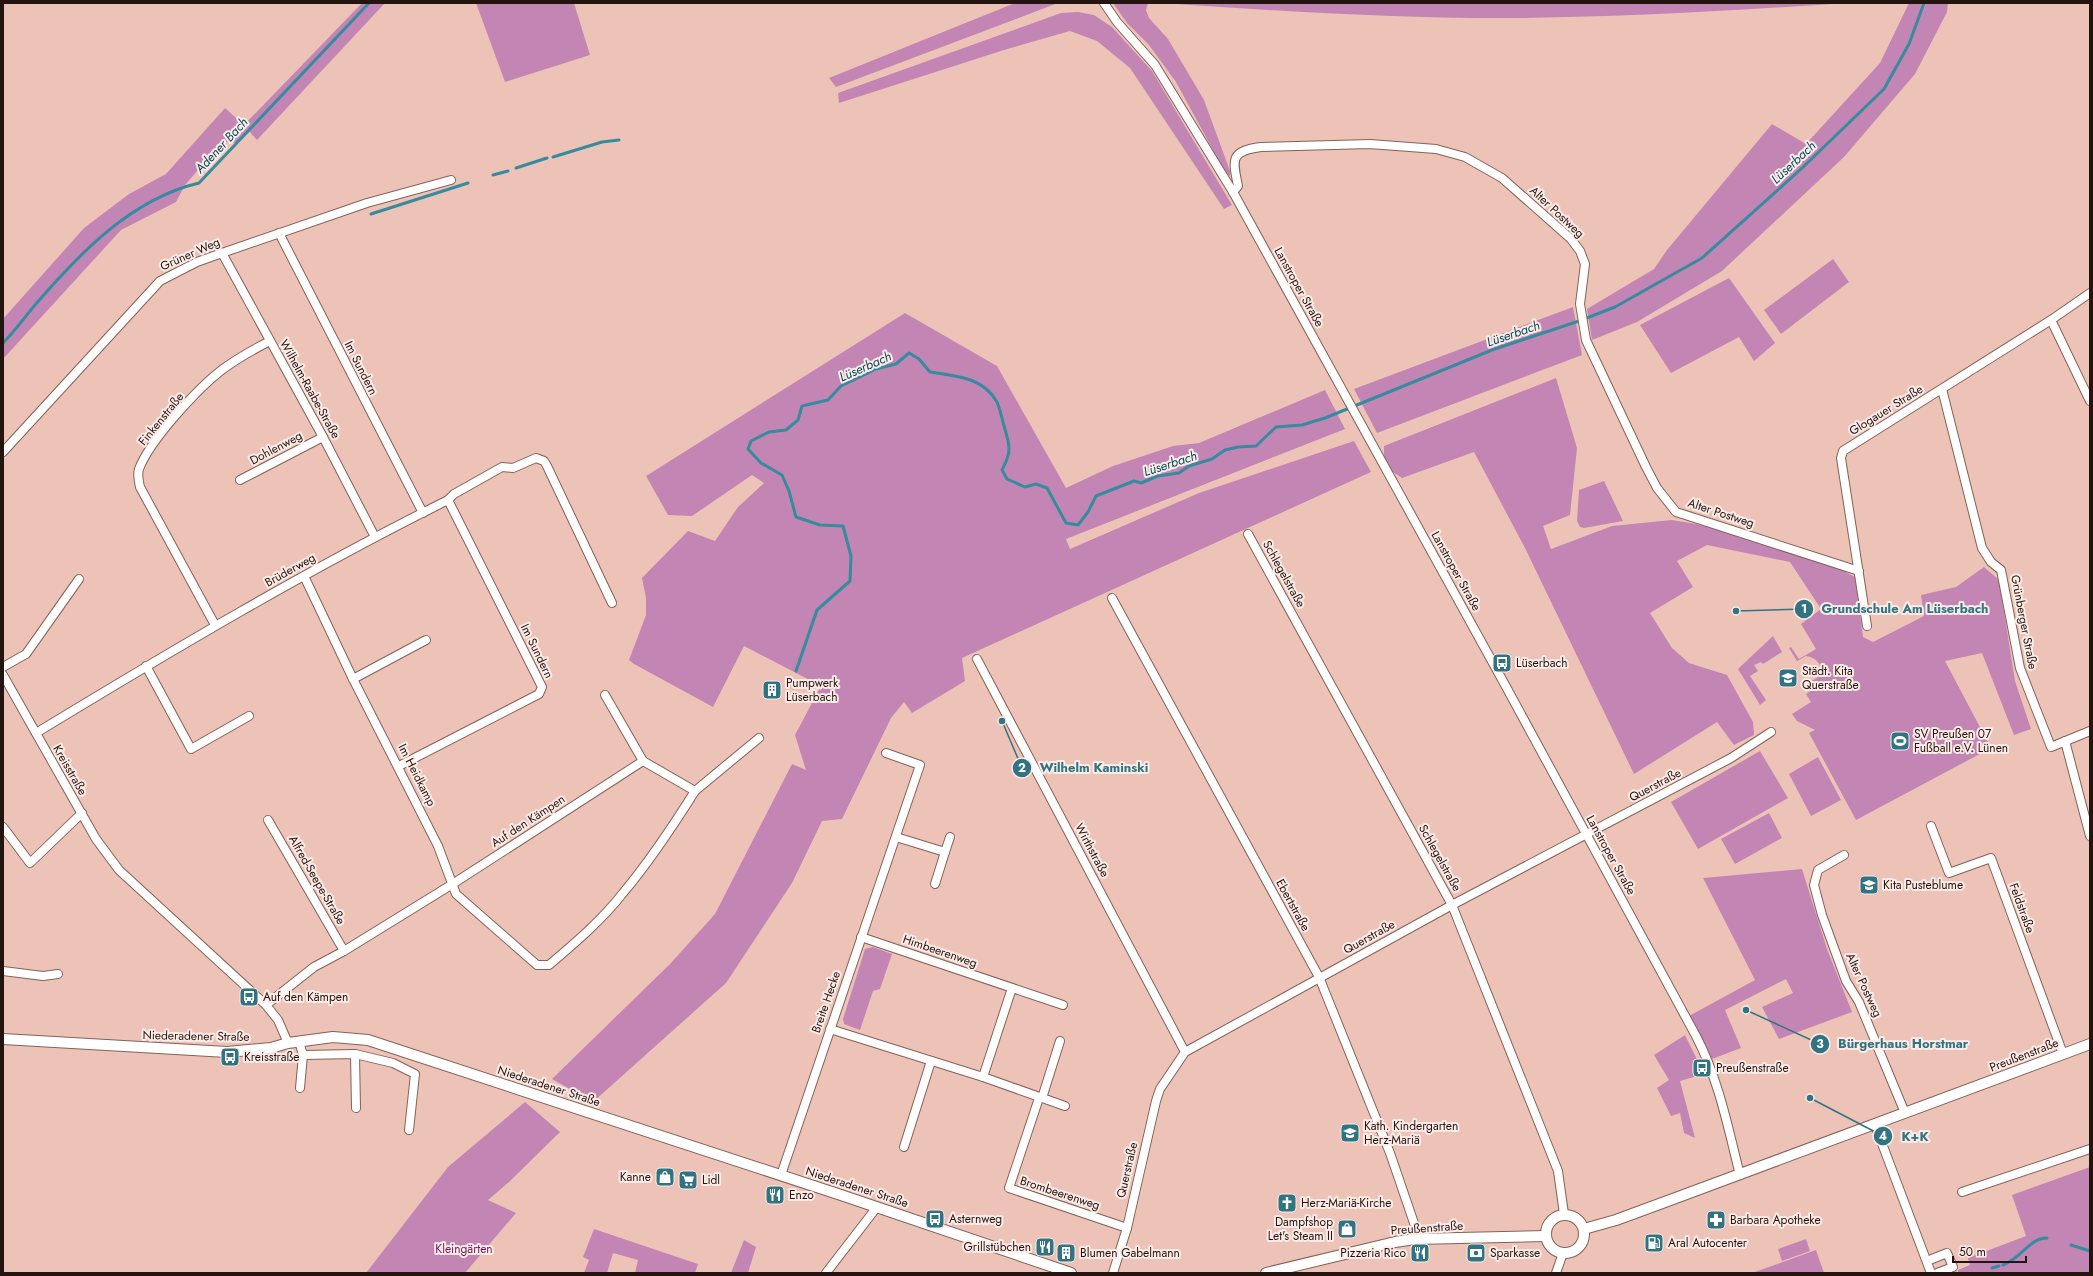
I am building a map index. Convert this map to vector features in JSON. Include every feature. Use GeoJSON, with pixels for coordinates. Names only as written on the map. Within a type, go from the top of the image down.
{"type":"FeatureCollection","features":[{"type":"Feature","properties":{"kind":"street","name":"Lanstroper Straße"},"geometry":{"type":"LineString","coordinates":[[1104,3],[1117,22],[1155,65],[1233,192],[1587,835],[1702,1047],[1724,1108],[1740,1175]]}},
{"type":"Feature","properties":{"kind":"street","name":"Alter Postweg"},"geometry":{"type":"LineString","coordinates":[[1233,192],[1238,186],[1234,164],[1237,155],[1245,149],[1319,144],[1370,144],[1436,149],[1465,156],[1502,178],[1571,239],[1580,251],[1585,264],[1580,304],[1586,340],[1646,467],[1657,488],[1676,512],[1859,571]]}},
{"type":"Feature","properties":{"kind":"street","name":"Grüner Weg"},"geometry":{"type":"LineString","coordinates":[[3,452],[160,281],[197,262],[279,233],[367,203],[451,180]]}},
{"type":"Feature","properties":{"kind":"street","name":"Im Sundern"},"geometry":{"type":"LineString","coordinates":[[279,233],[422,513]]}},
{"type":"Feature","properties":{"kind":"street","name":"Wilhelm-Raabe-Straße"},"geometry":{"type":"LineString","coordinates":[[222,253],[323,437],[375,538]]}},
{"type":"Feature","properties":{"kind":"street","name":"Glogauer Straße"},"geometry":{"type":"LineString","coordinates":[[1866,626],[1841,458],[1843,451],[2051,320],[2090,293]]}},
{"type":"Feature","properties":{"kind":"street"},"geometry":{"type":"LineString","coordinates":[[2051,320],[2090,401]]}},
{"type":"Feature","properties":{"kind":"street","name":"Finkenstraße"},"geometry":{"type":"LineString","coordinates":[[216,625],[140,488],[138,473],[152,446],[198,392],[222,370],[249,352],[270,341]]}},
{"type":"Feature","properties":{"kind":"street","name":"Grünberger Straße"},"geometry":{"type":"LineString","coordinates":[[1942,389],[1982,548],[1991,562],[2001,570],[2020,668],[2051,747],[2064,741]]}},
{"type":"Feature","properties":{"kind":"street","name":"Dohlenweg"},"geometry":{"type":"LineString","coordinates":[[240,480],[323,437]]}},
{"type":"Feature","properties":{"kind":"street","name":"Brüderweg"},"geometry":{"type":"LineString","coordinates":[[36,733],[216,625],[304,576],[448,500],[454,494],[502,467],[513,468],[536,458],[540,458],[547,466],[612,603]]}},
{"type":"Feature","properties":{"kind":"street","name":"Im Sundern"},"geometry":{"type":"LineString","coordinates":[[400,766],[539,694],[542,687],[448,500]]}},
{"type":"Feature","properties":{"kind":"street","name":"Schlegelstraße"},"geometry":{"type":"LineString","coordinates":[[1248,534],[1452,905],[1558,1171],[1564,1214]]}},
{"type":"Feature","properties":{"kind":"street","name":"Im Heidkamp"},"geometry":{"type":"LineString","coordinates":[[304,576],[353,679],[400,766],[438,846],[449,872],[451,885]]}},
{"type":"Feature","properties":{"kind":"street"},"geometry":{"type":"LineString","coordinates":[[3,667],[26,654],[79,579]]}},
{"type":"Feature","properties":{"kind":"street","name":"Ebertstraße"},"geometry":{"type":"LineString","coordinates":[[1112,598],[1319,977],[1390,1153],[1416,1226],[1415,1239]]}},
{"type":"Feature","properties":{"kind":"street"},"geometry":{"type":"LineString","coordinates":[[353,679],[426,640]]}},
{"type":"Feature","properties":{"kind":"street","name":"Wirthstraße"},"geometry":{"type":"LineString","coordinates":[[977,658],[1185,1052]]}},
{"type":"Feature","properties":{"kind":"street"},"geometry":{"type":"LineString","coordinates":[[146,666],[191,749],[249,716]]}},
{"type":"Feature","properties":{"kind":"street","name":"Kreisstraße"},"geometry":{"type":"LineString","coordinates":[[3,675],[96,839],[119,870],[266,1005],[278,1020],[288,1043]]}},
{"type":"Feature","properties":{"kind":"street"},"geometry":{"type":"LineString","coordinates":[[605,695],[643,761],[695,791]]}},
{"type":"Feature","properties":{"kind":"street"},"geometry":{"type":"LineString","coordinates":[[2090,731],[2064,741],[2090,836]]}},
{"type":"Feature","properties":{"kind":"street","name":"Querstraße"},"geometry":{"type":"LineString","coordinates":[[1113,1273],[1127,1228],[1156,1101],[1160,1089],[1185,1052],[1452,905],[1731,758],[1771,732]]}},
{"type":"Feature","properties":{"kind":"street"},"geometry":{"type":"LineString","coordinates":[[451,885],[456,894],[537,965],[549,965],[584,935],[623,894],[656,850],[695,791],[760,738]]}},
{"type":"Feature","properties":{"kind":"street","name":"Breite Hecke"},"geometry":{"type":"LineString","coordinates":[[781,1175],[920,765],[886,753]]}},
{"type":"Feature","properties":{"kind":"street","name":"Auf den Kämpen"},"geometry":{"type":"LineString","coordinates":[[266,1005],[314,967],[344,951],[451,885],[643,761]]}},
{"type":"Feature","properties":{"kind":"street"},"geometry":{"type":"LineString","coordinates":[[3,827],[30,863],[82,814]]}},
{"type":"Feature","properties":{"kind":"street","name":"Alfred-Seepe-Straße"},"geometry":{"type":"LineString","coordinates":[[268,820],[344,951]]}},
{"type":"Feature","properties":{"kind":"street","name":"Feldstraße"},"geometry":{"type":"LineString","coordinates":[[1931,826],[1949,873],[1991,858],[2063,1054]]}},
{"type":"Feature","properties":{"kind":"street"},"geometry":{"type":"LineString","coordinates":[[896,837],[945,852]]}},
{"type":"Feature","properties":{"kind":"street"},"geometry":{"type":"LineString","coordinates":[[934,884],[950,837]]}},
{"type":"Feature","properties":{"kind":"street","name":"Alter Postweg"},"geometry":{"type":"LineString","coordinates":[[1844,855],[1818,870],[1814,885],[1822,915],[1846,981],[1860,1002],[1905,1113]]}},
{"type":"Feature","properties":{"kind":"street","name":"Himbeerenweg"},"geometry":{"type":"LineString","coordinates":[[861,937],[1063,1005]]}},
{"type":"Feature","properties":{"kind":"street"},"geometry":{"type":"LineString","coordinates":[[3,971],[43,976],[58,974]]}},
{"type":"Feature","properties":{"kind":"street"},"geometry":{"type":"LineString","coordinates":[[983,1077],[1012,988]]}},
{"type":"Feature","properties":{"kind":"street"},"geometry":{"type":"LineString","coordinates":[[830,1029],[983,1077],[1065,1106]]}},
{"type":"Feature","properties":{"kind":"street","name":"Niederadener Straße"},"geometry":{"type":"LineString","coordinates":[[3,1039],[227,1052],[271,1048],[299,1041],[333,1037],[368,1040],[781,1175],[1071,1273]]}},
{"type":"Feature","properties":{"kind":"street"},"geometry":{"type":"LineString","coordinates":[[299,1041],[303,1055],[300,1088]]}},
{"type":"Feature","properties":{"kind":"street","name":"Brombeerenweg"},"geometry":{"type":"LineString","coordinates":[[1060,1041],[1009,1188],[1127,1228]]}},
{"type":"Feature","properties":{"kind":"street","name":"Preußenstraße"},"geometry":{"type":"LineString","coordinates":[[1584,1229],[1616,1220],[1740,1175],[2090,1044]]}},
{"type":"Feature","properties":{"kind":"street"},"geometry":{"type":"LineString","coordinates":[[303,1055],[355,1054],[393,1063],[415,1074],[409,1130]]}},
{"type":"Feature","properties":{"kind":"street"},"geometry":{"type":"LineString","coordinates":[[355,1054],[356,1108]]}},
{"type":"Feature","properties":{"kind":"street"},"geometry":{"type":"LineString","coordinates":[[904,1147],[931,1061]]}},
{"type":"Feature","properties":{"kind":"street"},"geometry":{"type":"LineString","coordinates":[[1875,1125],[1931,1273]]}},
{"type":"Feature","properties":{"kind":"street"},"geometry":{"type":"LineString","coordinates":[[1962,1192],[2090,1149]]}},
{"type":"Feature","properties":{"kind":"street"},"geometry":{"type":"LineString","coordinates":[[826,1273],[877,1207]]}},
{"type":"Feature","properties":{"kind":"street"},"geometry":{"type":"LineString","coordinates":[[1564,1214],[1577,1218],[1584,1229],[1583,1241],[1580,1246],[1570,1253],[1564,1253],[1552,1248],[1546,1236],[1546,1229],[1553,1219],[1564,1214]]}},
{"type":"Feature","properties":{"kind":"street","name":"Preußenstraße"},"geometry":{"type":"LineString","coordinates":[[1266,1273],[1384,1244],[1415,1239],[1546,1236]]}},
{"type":"Feature","properties":{"kind":"street"},"geometry":{"type":"LineString","coordinates":[[1556,1273],[1564,1253]]}},
{"type":"Feature","properties":{"kind":"street"},"geometry":{"type":"LineString","coordinates":[[1927,1260],[1947,1253],[1953,1267],[1937,1273]]}},
{"type":"Feature","properties":{"kind":"green space"},"geometry":{"type":"Polygon","coordinates":[[[362,3],[385,3],[257,140],[249,131],[237,143],[226,142],[212,154],[185,185],[176,202],[121,230],[3,359],[3,319],[84,228],[129,194],[166,174],[225,108],[244,125],[362,3]]]}},
{"type":"Feature","properties":{"kind":"green space"},"geometry":{"type":"Polygon","coordinates":[[[476,3],[574,3],[590,55],[505,82],[476,3]]]}},
{"type":"Feature","properties":{"kind":"green space"},"geometry":{"type":"Polygon","coordinates":[[[1015,3],[1058,3],[836,87],[829,78],[1015,3]]]}},
{"type":"Feature","properties":{"kind":"green space"},"geometry":{"type":"Polygon","coordinates":[[[1113,3],[1148,3],[1146,10],[1149,18],[1168,39],[1204,100],[1230,171],[1230,176],[1225,172],[1176,82],[1149,45],[1127,23],[1113,3]]]}},
{"type":"Feature","properties":{"kind":"green space"},"geometry":{"type":"Polygon","coordinates":[[[1161,3],[1849,3],[1644,15],[1476,18],[1296,12],[1161,3]]]}},
{"type":"Feature","properties":{"kind":"green space"},"geometry":{"type":"Polygon","coordinates":[[[1909,3],[1948,3],[1947,12],[1915,74],[1844,157],[1722,271],[1637,322],[1592,340],[1587,309],[1654,269],[1667,250],[1772,124],[1806,144],[1880,63],[1909,3]]]}},
{"type":"Feature","properties":{"kind":"green space"},"geometry":{"type":"Polygon","coordinates":[[[1078,12],[1094,15],[1112,27],[1152,71],[1232,205],[1224,209],[1130,68],[1097,41],[1070,31],[1004,50],[839,103],[838,93],[1061,13],[1078,12]]]}},
{"type":"Feature","properties":{"kind":"green space"},"geometry":{"type":"Polygon","coordinates":[[[1833,259],[1849,282],[1781,334],[1764,310],[1833,259]]]}},
{"type":"Feature","properties":{"kind":"green space"},"geometry":{"type":"Polygon","coordinates":[[[1729,278],[1775,343],[1754,361],[1739,337],[1671,373],[1640,325],[1729,278]]]}},
{"type":"Feature","properties":{"kind":"green space"},"geometry":{"type":"Polygon","coordinates":[[[1573,307],[1582,355],[1377,433],[1354,389],[1573,307]]]}},
{"type":"Feature","properties":{"kind":"green space"},"geometry":{"type":"Polygon","coordinates":[[[905,313],[997,366],[1066,488],[1113,466],[1173,446],[1199,443],[1325,390],[1345,429],[1066,539],[1070,549],[1199,493],[1354,441],[1371,472],[962,658],[965,681],[912,713],[904,702],[891,718],[842,819],[822,821],[792,883],[726,983],[593,1102],[552,1079],[671,963],[715,914],[792,764],[806,770],[795,735],[821,686],[744,646],[713,707],[629,660],[646,615],[646,598],[642,578],[688,531],[715,541],[738,507],[764,483],[752,475],[692,516],[668,515],[646,476],[905,313]]]}},
{"type":"Feature","properties":{"kind":"green space"},"geometry":{"type":"Polygon","coordinates":[[[1556,378],[1577,448],[1570,515],[1543,526],[1551,549],[1612,526],[1672,520],[1713,527],[1840,569],[1855,577],[1863,637],[1873,642],[1924,616],[1921,595],[1956,587],[1984,567],[1999,580],[2015,681],[2031,729],[2014,735],[1982,653],[1945,661],[1991,748],[1856,820],[1809,733],[1815,730],[1797,721],[1792,714],[1811,702],[1806,694],[1812,690],[1808,683],[1820,676],[1822,672],[1819,663],[1815,659],[1806,656],[1797,661],[1789,648],[1791,647],[1799,659],[1816,649],[1801,624],[1821,609],[1790,562],[1707,545],[1677,561],[1693,587],[1650,613],[1672,648],[1689,663],[1727,675],[1753,722],[1754,735],[1734,745],[1717,722],[1634,774],[1525,548],[1474,452],[1402,478],[1384,466],[1384,446],[1556,378]]]}},
{"type":"Feature","properties":{"kind":"green space"},"geometry":{"type":"Polygon","coordinates":[[[1604,481],[1623,521],[1584,528],[1580,527],[1577,521],[1579,490],[1604,481]]]}},
{"type":"Feature","properties":{"kind":"green space"},"geometry":{"type":"Polygon","coordinates":[[[1773,636],[1782,652],[1763,664],[1761,662],[1754,665],[1758,671],[1750,676],[1766,700],[1760,705],[1738,669],[1773,636]]]}},
{"type":"Feature","properties":{"kind":"green space"},"geometry":{"type":"Polygon","coordinates":[[[1760,751],[1788,798],[1698,849],[1671,802],[1760,751]]]}},
{"type":"Feature","properties":{"kind":"green space"},"geometry":{"type":"Polygon","coordinates":[[[1818,757],[1841,800],[1811,816],[1789,774],[1818,757]]]}},
{"type":"Feature","properties":{"kind":"green space"},"geometry":{"type":"Polygon","coordinates":[[[1769,813],[1782,838],[1735,864],[1721,839],[1769,813]]]}},
{"type":"Feature","properties":{"kind":"green space"},"geometry":{"type":"Polygon","coordinates":[[[1802,869],[1827,949],[1852,1012],[1779,1039],[1762,1007],[1793,993],[1786,979],[1725,1010],[1741,1048],[1712,1059],[1689,1016],[1755,980],[1703,878],[1802,869]]]}},
{"type":"Feature","properties":{"kind":"green space"},"geometry":{"type":"Polygon","coordinates":[[[873,947],[892,954],[880,989],[873,991],[860,1030],[844,1024],[843,1019],[865,949],[873,947]]]}},
{"type":"Feature","properties":{"kind":"green space"},"geometry":{"type":"Polygon","coordinates":[[[1685,1035],[1704,1074],[1680,1081],[1695,1138],[1684,1133],[1680,1113],[1671,1116],[1657,1088],[1669,1080],[1654,1055],[1685,1035]]]}},
{"type":"Feature","properties":{"kind":"green space","name":"Kleingärten"},"geometry":{"type":"Polygon","coordinates":[[[525,1102],[560,1132],[509,1182],[488,1200],[516,1213],[465,1273],[366,1273],[448,1167],[525,1102]]]}},
{"type":"Feature","properties":{"kind":"green space"},"geometry":{"type":"Polygon","coordinates":[[[2090,1167],[2090,1273],[1958,1273],[1958,1270],[1970,1265],[1968,1258],[2026,1236],[2012,1195],[2090,1167]]]}},
{"type":"Feature","properties":{"kind":"green space"},"geometry":{"type":"Polygon","coordinates":[[[594,1229],[698,1264],[695,1273],[635,1273],[638,1260],[613,1253],[607,1273],[584,1273],[589,1260],[583,1257],[594,1229]]]}},
{"type":"Feature","properties":{"kind":"green space"},"geometry":{"type":"Polygon","coordinates":[[[1806,1239],[1810,1251],[1782,1261],[1778,1249],[1806,1239]]]}},
{"type":"Feature","properties":{"kind":"green space"},"geometry":{"type":"Polygon","coordinates":[[[744,1240],[756,1247],[748,1273],[731,1273],[744,1240]]]}},
{"type":"Feature","properties":{"kind":"green space"},"geometry":{"type":"Polygon","coordinates":[[[1816,1250],[1824,1273],[1752,1273],[1816,1250]]]}},
{"type":"Feature","properties":{"kind":"waterway","name":"Adener Bach"},"geometry":{"type":"LineString","coordinates":[[3,343],[52,286],[88,248],[108,231],[129,215],[151,202],[174,191],[199,183],[369,3]]}},
{"type":"Feature","properties":{"kind":"waterway","name":"Lüserbach"},"geometry":{"type":"LineString","coordinates":[[796,671],[817,610],[850,581],[851,556],[843,526],[820,525],[796,517],[789,491],[782,475],[761,463],[748,449],[751,441],[769,432],[786,430],[798,420],[802,406],[828,400],[841,386],[876,369],[896,364],[909,353],[919,359],[930,372],[968,379],[984,387],[991,394],[997,402],[1009,444],[1009,453],[1002,470],[1007,479],[1025,487],[1036,484],[1047,488],[1066,523],[1078,525],[1088,512],[1096,496],[1134,481],[1141,483],[1158,476],[1179,473],[1189,466],[1212,459],[1225,450],[1238,447],[1256,446],[1276,427],[1302,425],[1325,418],[1492,350],[1579,321],[1615,307],[1702,258],[1800,170],[1884,89],[1909,44],[1924,3]]}},
{"type":"Feature","properties":{"kind":"waterway"},"geometry":{"type":"LineString","coordinates":[[553,157],[602,142],[619,140]]}},
{"type":"Feature","properties":{"kind":"waterway"},"geometry":{"type":"LineString","coordinates":[[516,168],[547,158]]}},
{"type":"Feature","properties":{"kind":"waterway"},"geometry":{"type":"LineString","coordinates":[[493,175],[508,171]]}},
{"type":"Feature","properties":{"kind":"waterway"},"geometry":{"type":"LineString","coordinates":[[371,214],[468,183]]}},
{"type":"Feature","properties":{"kind":"waterway"},"geometry":{"type":"LineString","coordinates":[[2003,1265],[2010,1262],[2035,1241],[2047,1238]]}},
{"type":"Feature","properties":{"kind":"waterway"},"geometry":{"type":"LineString","coordinates":[[2071,1245],[2090,1251]]}},
{"type":"Feature","properties":{"kind":"waterway"},"geometry":{"type":"LineString","coordinates":[[1992,1268],[1999,1266]]}},
{"type":"Feature","properties":{"kind":"place","name":"Grundschule Am Lüserbach"},"geometry":{"type":"Point","coordinates":[1736,611]}},
{"type":"Feature","properties":{"kind":"place","name":"Lüserbach"},"geometry":{"type":"Point","coordinates":[1502,663]}},
{"type":"Feature","properties":{"kind":"place","name":"Städt. Kita Querstraße"},"geometry":{"type":"Point","coordinates":[1788,678]}},
{"type":"Feature","properties":{"kind":"place","name":"Pumpwerk Lüserbach"},"geometry":{"type":"Point","coordinates":[772,690]}},
{"type":"Feature","properties":{"kind":"place","name":"Wilhelm Kaminski"},"geometry":{"type":"Point","coordinates":[1002,721]}},
{"type":"Feature","properties":{"kind":"place","name":"SV Preußen 07 Fußball e.V. Lünen"},"geometry":{"type":"Point","coordinates":[1900,741]}},
{"type":"Feature","properties":{"kind":"place","name":"Kita Pusteblume"},"geometry":{"type":"Point","coordinates":[1869,885]}},
{"type":"Feature","properties":{"kind":"place","name":"Auf den Kämpen"},"geometry":{"type":"Point","coordinates":[249,997]}},
{"type":"Feature","properties":{"kind":"place","name":"Bürgerhaus Horstmar"},"geometry":{"type":"Point","coordinates":[1746,1010]}},
{"type":"Feature","properties":{"kind":"place","name":"Kreisstraße"},"geometry":{"type":"Point","coordinates":[230,1057]}},
{"type":"Feature","properties":{"kind":"place","name":"Preußenstraße"},"geometry":{"type":"Point","coordinates":[1702,1068]}},
{"type":"Feature","properties":{"kind":"place","name":"K+K"},"geometry":{"type":"Point","coordinates":[1810,1098]}},
{"type":"Feature","properties":{"kind":"place","name":"Kath. Kindergarten Herz-Mariä"},"geometry":{"type":"Point","coordinates":[1350,1133]}},
{"type":"Feature","properties":{"kind":"place","name":"Kanne"},"geometry":{"type":"Point","coordinates":[665,1177]}},
{"type":"Feature","properties":{"kind":"place","name":"Lidl"},"geometry":{"type":"Point","coordinates":[688,1180]}},
{"type":"Feature","properties":{"kind":"place","name":"Enzo"},"geometry":{"type":"Point","coordinates":[775,1195]}},
{"type":"Feature","properties":{"kind":"place","name":"Herz-Mariä-Kirche"},"geometry":{"type":"Point","coordinates":[1287,1203]}},
{"type":"Feature","properties":{"kind":"place","name":"Asternweg"},"geometry":{"type":"Point","coordinates":[935,1219]}},
{"type":"Feature","properties":{"kind":"place","name":"Barbara Apotheke"},"geometry":{"type":"Point","coordinates":[1716,1220]}},
{"type":"Feature","properties":{"kind":"place","name":"Dampfshop Let's Steam II"},"geometry":{"type":"Point","coordinates":[1347,1229]}},
{"type":"Feature","properties":{"kind":"place","name":"Aral Autocenter"},"geometry":{"type":"Point","coordinates":[1654,1243]}},
{"type":"Feature","properties":{"kind":"place","name":"Grillstübchen"},"geometry":{"type":"Point","coordinates":[1045,1247]}},
{"type":"Feature","properties":{"kind":"place","name":"Blumen Gabelmann"},"geometry":{"type":"Point","coordinates":[1066,1253]}},
{"type":"Feature","properties":{"kind":"place","name":"Pizzeria Rico"},"geometry":{"type":"Point","coordinates":[1420,1253]}},
{"type":"Feature","properties":{"kind":"place","name":"Sparkasse"},"geometry":{"type":"Point","coordinates":[1476,1253]}}]}
